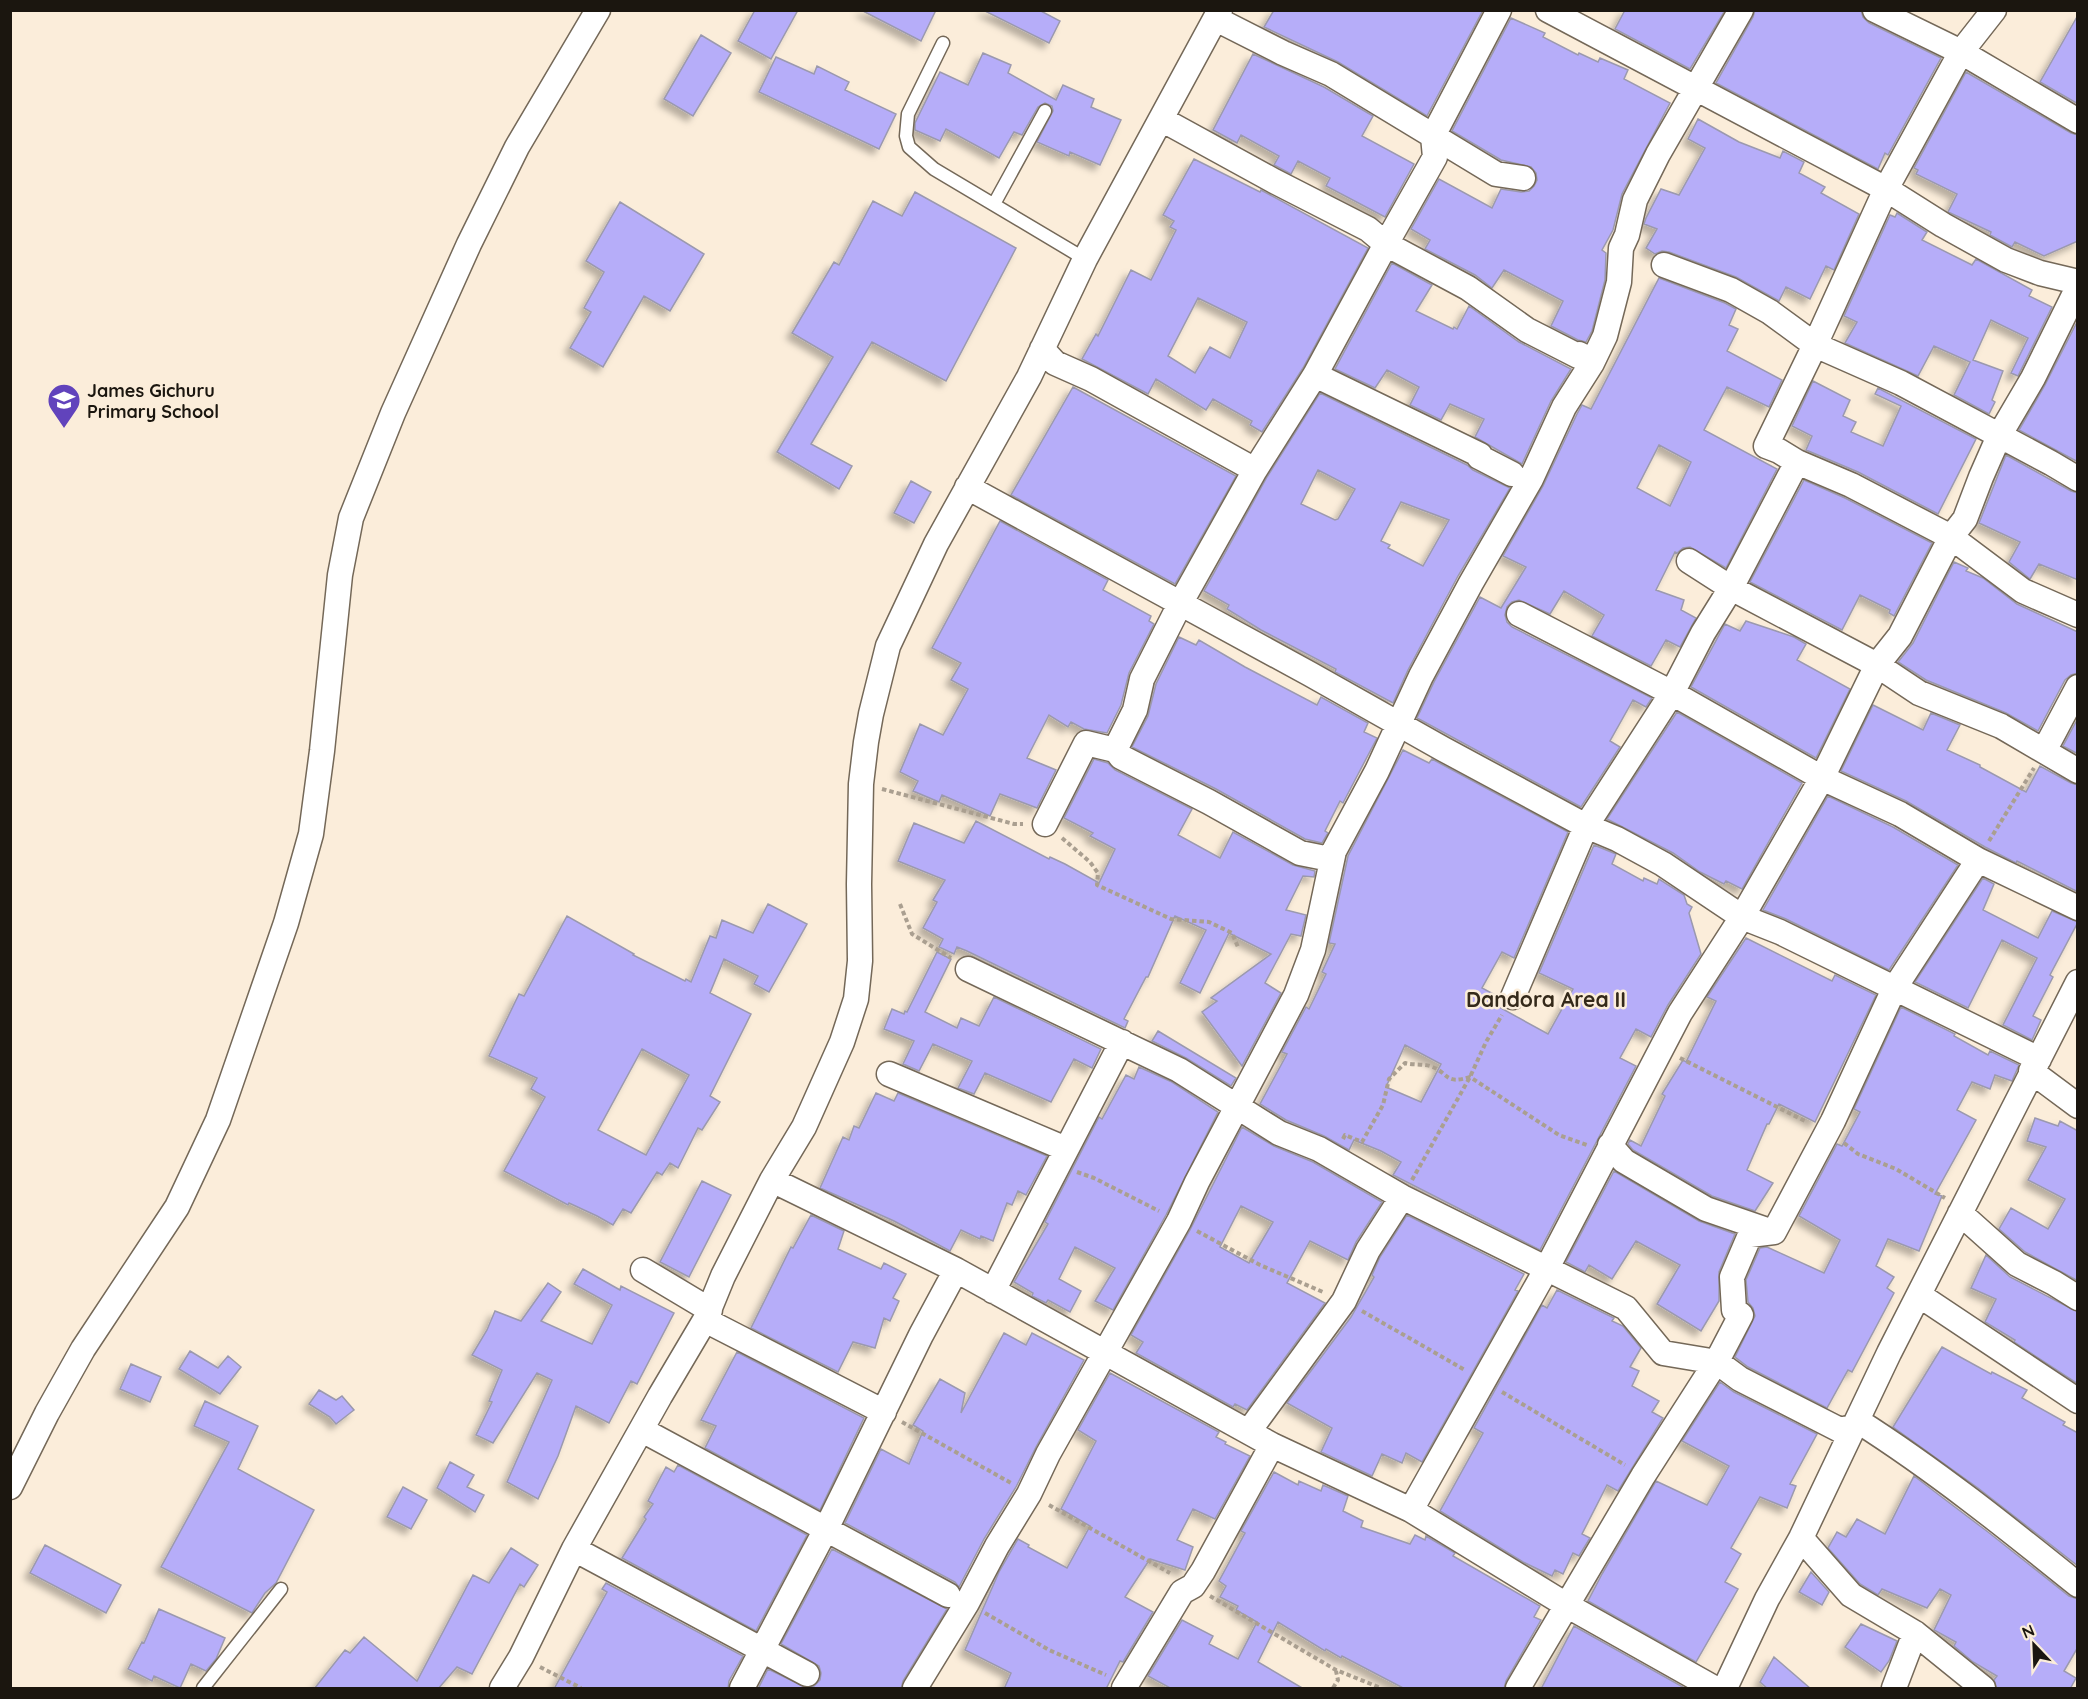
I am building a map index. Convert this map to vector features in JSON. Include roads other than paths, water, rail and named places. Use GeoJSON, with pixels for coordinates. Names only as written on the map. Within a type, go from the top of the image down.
{"type":"FeatureCollection","features":[{"type":"Feature","properties":{"kind":"street"},"geometry":{"type":"LineString","coordinates":[[10,1487],[82,1349],[177,1207],[218,1120],[286,923],[311,834],[340,575],[351,518],[393,413],[469,244],[517,147],[598,10]]}},
{"type":"Feature","properties":{"kind":"street"},"geometry":{"type":"LineString","coordinates":[[1115,749],[1135,710],[1142,679],[1180,604],[1255,470],[1315,375],[1435,157],[1433,136],[1499,10]]}},
{"type":"Feature","properties":{"kind":"street"},"geometry":{"type":"LineString","coordinates":[[1411,1510],[1547,1268],[1680,1013],[1742,916],[1822,778],[1877,665],[1900,636],[1951,537],[1965,519],[1999,436],[2033,378],[2078,284],[2006,260],[1943,225],[1886,189],[1548,10]]}},
{"type":"Feature","properties":{"kind":"street"},"geometry":{"type":"LineString","coordinates":[[915,1689],[958,1599],[997,1546],[1029,1494],[1047,1454],[1179,1221],[1197,1182],[1296,995],[1313,950],[1334,851],[1377,771],[1426,666],[1531,479],[1564,407],[1592,363],[1605,336],[1619,282],[1622,248],[1635,200],[1658,154],[1741,10]]}},
{"type":"Feature","properties":{"kind":"street"},"geometry":{"type":"LineString","coordinates":[[1875,10],[1960,52],[2078,121]]}},
{"type":"Feature","properties":{"kind":"street"},"geometry":{"type":"LineString","coordinates":[[1994,10],[1960,52],[1886,189],[1766,446],[1851,485],[1951,537],[2023,591],[2078,615]]}},
{"type":"Feature","properties":{"kind":"street"},"geometry":{"type":"LineString","coordinates":[[502,1689],[521,1657],[574,1549],[707,1315],[723,1276],[772,1180],[804,1127],[842,1042],[856,999],[861,929],[859,884],[861,784],[871,714],[888,646],[936,544],[1042,349],[1085,259],[1218,15],[1283,53],[1331,74],[1496,174],[1523,178]]}},
{"type":"Feature","properties":{"kind":"street"},"geometry":{"type":"LineString","coordinates":[[1161,119],[1368,229],[1386,244],[1468,288],[1527,330],[1578,356],[1579,354],[1587,358]]}},
{"type":"Feature","properties":{"kind":"street"},"geometry":{"type":"LineString","coordinates":[[1664,265],[1731,290],[1779,318],[1815,345],[1901,382],[2078,479]]}},
{"type":"Feature","properties":{"kind":"street"},"geometry":{"type":"LineString","coordinates":[[1042,349],[1055,363],[1091,379],[1255,470]]}},
{"type":"Feature","properties":{"kind":"street"},"geometry":{"type":"LineString","coordinates":[[1315,375],[1480,455],[1479,457],[1512,474]]}},
{"type":"Feature","properties":{"kind":"street"},"geometry":{"type":"LineString","coordinates":[[1513,997],[1586,826],[1672,693],[1703,633],[1731,588],[1797,462]]}},
{"type":"Feature","properties":{"kind":"street"},"geometry":{"type":"LineString","coordinates":[[967,487],[1586,826],[1617,838],[1663,864],[1742,916],[1780,932],[1894,989],[2035,1065],[2078,1106]]}},
{"type":"Feature","properties":{"kind":"street"},"geometry":{"type":"LineString","coordinates":[[1689,561],[1731,588],[1877,665],[1919,693],[2001,726],[2078,771]]}},
{"type":"Feature","properties":{"kind":"street"},"geometry":{"type":"LineString","coordinates":[[1519,614],[1672,693],[1822,778],[1900,814],[1978,860],[2078,908]]}},
{"type":"Feature","properties":{"kind":"street"},"geometry":{"type":"LineString","coordinates":[[2044,752],[2078,687]]}},
{"type":"Feature","properties":{"kind":"street"},"geometry":{"type":"LineString","coordinates":[[1046,824],[1086,743],[1115,749],[1121,757],[1209,802],[1300,853],[1320,857]]}},
{"type":"Feature","properties":{"kind":"street"},"geometry":{"type":"LineString","coordinates":[[1774,1232],[1833,1121],[1894,989],[1978,860]]}},
{"type":"Feature","properties":{"kind":"street"},"geometry":{"type":"LineString","coordinates":[[968,969],[1179,1070],[1279,1133],[1319,1149],[1402,1197],[1626,1308],[1663,1353],[1717,1362],[1740,1379],[1840,1430],[1855,1424]]}},
{"type":"Feature","properties":{"kind":"street"},"geometry":{"type":"LineString","coordinates":[[1725,1689],[1767,1599],[1801,1538],[1919,1295],[2078,982]]}},
{"type":"Feature","properties":{"kind":"street"},"geometry":{"type":"LineString","coordinates":[[993,1291],[1122,1042]]}},
{"type":"Feature","properties":{"kind":"street"},"geometry":{"type":"LineString","coordinates":[[889,1074],[1066,1149]]}},
{"type":"Feature","properties":{"kind":"street"},"geometry":{"type":"LineString","coordinates":[[1610,1145],[1624,1161],[1706,1209],[1774,1232]]}},
{"type":"Feature","properties":{"kind":"street"},"geometry":{"type":"LineString","coordinates":[[772,1180],[956,1270],[1272,1445],[1411,1510],[1568,1605],[1714,1689]]}},
{"type":"Feature","properties":{"kind":"street"},"geometry":{"type":"LineString","coordinates":[[1249,1431],[1344,1300],[1368,1250],[1402,1197]]}},
{"type":"Feature","properties":{"kind":"street"},"geometry":{"type":"LineString","coordinates":[[1960,1213],[2017,1264],[2078,1298]]}},
{"type":"Feature","properties":{"kind":"street"},"geometry":{"type":"LineString","coordinates":[[1518,1689],[1643,1476],[1717,1362],[1741,1315],[1734,1310],[1732,1277],[1750,1235],[1774,1232]]}},
{"type":"Feature","properties":{"kind":"street"},"geometry":{"type":"LineString","coordinates":[[643,1270],[707,1315],[884,1412]]}},
{"type":"Feature","properties":{"kind":"street"},"geometry":{"type":"LineString","coordinates":[[742,1689],[826,1529],[921,1335],[956,1270]]}},
{"type":"Feature","properties":{"kind":"street"},"geometry":{"type":"LineString","coordinates":[[1919,1295],[2078,1401]]}},
{"type":"Feature","properties":{"kind":"street"},"geometry":{"type":"LineString","coordinates":[[1855,1424],[1906,1452],[1972,1500],[2078,1585]]}},
{"type":"Feature","properties":{"kind":"street"},"geometry":{"type":"LineString","coordinates":[[642,1430],[958,1599]]}},
{"type":"Feature","properties":{"kind":"street"},"geometry":{"type":"LineString","coordinates":[[1128,1687],[1182,1592],[1193,1586],[1272,1445]]}},
{"type":"Feature","properties":{"kind":"street"},"geometry":{"type":"LineString","coordinates":[[1801,1538],[1851,1595],[1915,1633],[1983,1689]]}},
{"type":"Feature","properties":{"kind":"street"},"geometry":{"type":"LineString","coordinates":[[574,1549],[807,1674]]}},
{"type":"Feature","properties":{"kind":"street"},"geometry":{"type":"LineString","coordinates":[[1894,1689],[1915,1633]]}},
{"type":"Feature","properties":{"kind":"lane"},"geometry":{"type":"LineString","coordinates":[[944,43],[908,114],[906,136],[909,147],[934,169],[1085,259]]}},
{"type":"Feature","properties":{"kind":"lane"},"geometry":{"type":"LineString","coordinates":[[994,204],[1045,111]]}},
{"type":"Feature","properties":{"kind":"lane"},"geometry":{"type":"LineString","coordinates":[[203,1689],[281,1589]]}},
{"type":"Feature","properties":{"kind":"place","name":"James Gichuru Primary School"},"geometry":{"type":"Point","coordinates":[64,429]}},
{"type":"Feature","properties":{"kind":"district","name":"Dandora Area II"},"geometry":{"type":"Point","coordinates":[1546,999]}}]}
